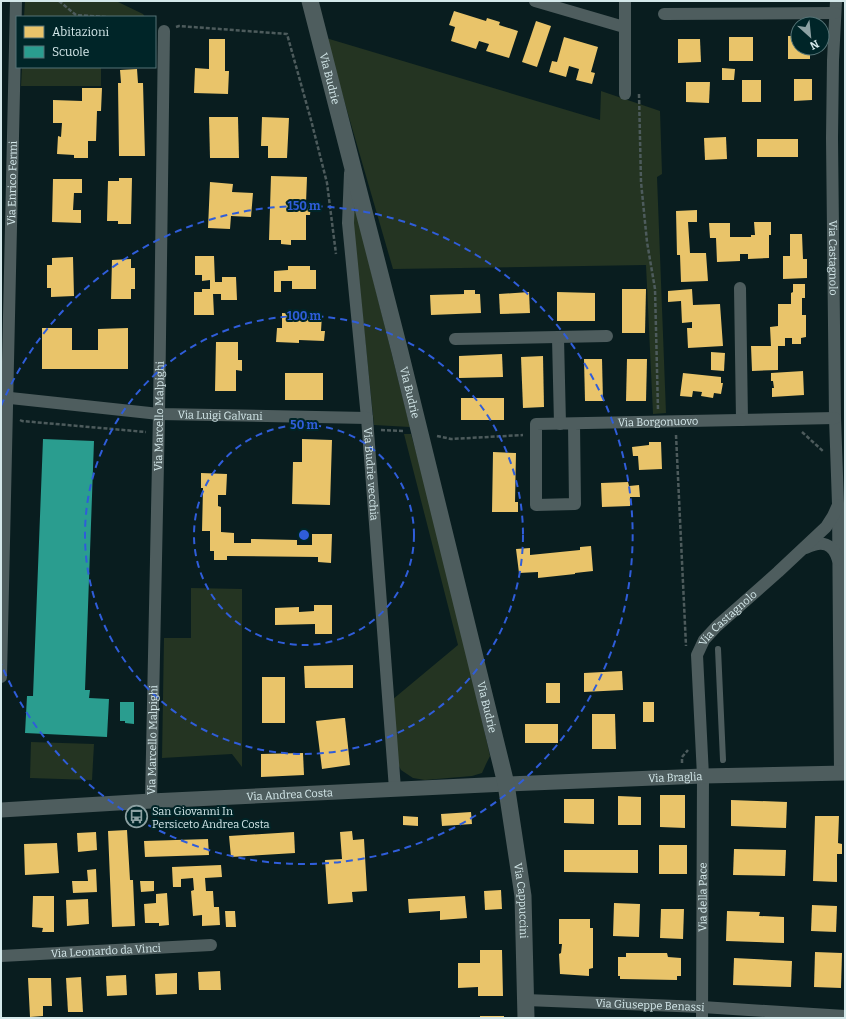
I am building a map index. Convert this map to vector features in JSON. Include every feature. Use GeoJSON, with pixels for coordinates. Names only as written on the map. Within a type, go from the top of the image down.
{"type":"FeatureCollection","features":[{"type":"Feature","properties":{"kind":"main road","name":"Via Budrie"},"geometry":{"type":"LineString","coordinates":[[310,1],[420,431],[506,784]]}},
{"type":"Feature","properties":{"kind":"main road","name":"Via Cappuccini"},"geometry":{"type":"LineString","coordinates":[[506,784],[523,896],[526,1018]]}},
{"type":"Feature","properties":{"kind":"street","name":"Via Enrico Fermi"},"geometry":{"type":"LineString","coordinates":[[1,677],[4,398],[16,1]]}},
{"type":"Feature","properties":{"kind":"street"},"geometry":{"type":"LineString","coordinates":[[535,1],[624,27]]}},
{"type":"Feature","properties":{"kind":"street"},"geometry":{"type":"LineString","coordinates":[[625,1],[625,94]]}},
{"type":"Feature","properties":{"kind":"street","name":"Via Castagnolo"},"geometry":{"type":"LineString","coordinates":[[664,14],[835,7],[832,138],[835,418],[838,504],[842,773]]}},
{"type":"Feature","properties":{"kind":"street","name":"Via Marcello Malpighi"},"geometry":{"type":"LineString","coordinates":[[151,801],[159,414],[164,31]]}},
{"type":"Feature","properties":{"kind":"street","name":"Via Budrie vecchia"},"geometry":{"type":"LineString","coordinates":[[351,160],[348,223],[368,424],[395,789]]}},
{"type":"Feature","properties":{"kind":"street"},"geometry":{"type":"LineString","coordinates":[[740,288],[742,420]]}},
{"type":"Feature","properties":{"kind":"street"},"geometry":{"type":"LineString","coordinates":[[455,339],[607,336]]}},
{"type":"Feature","properties":{"kind":"street"},"geometry":{"type":"LineString","coordinates":[[558,338],[560,424]]}},
{"type":"Feature","properties":{"kind":"street","name":"Via Luigi Galvani"},"geometry":{"type":"LineString","coordinates":[[4,398],[159,414],[368,424]]}},
{"type":"Feature","properties":{"kind":"street","name":"Via Borgonuovo"},"geometry":{"type":"LineString","coordinates":[[536,435],[536,424],[835,418]]}},
{"type":"Feature","properties":{"kind":"street"},"geometry":{"type":"LineString","coordinates":[[536,435],[536,505],[575,504],[574,424]]}},
{"type":"Feature","properties":{"kind":"street","name":"Via Castagnolo"},"geometry":{"type":"LineString","coordinates":[[703,776],[697,655],[704,640],[717,626],[826,527],[838,504]]}},
{"type":"Feature","properties":{"kind":"street","name":"Via Castagnolo"},"geometry":{"type":"LineString","coordinates":[[800,552],[818,544],[826,544],[832,548],[839,561]]}},
{"type":"Feature","properties":{"kind":"street","name":"Via Braglia"},"geometry":{"type":"LineString","coordinates":[[506,784],[703,776],[842,773]]}},
{"type":"Feature","properties":{"kind":"street","name":"Via della Pace"},"geometry":{"type":"LineString","coordinates":[[702,1013],[703,776]]}},
{"type":"Feature","properties":{"kind":"street","name":"Via Andrea Costa"},"geometry":{"type":"LineString","coordinates":[[1,810],[151,801],[506,784]]}},
{"type":"Feature","properties":{"kind":"street","name":"Via Leonardo da Vinci"},"geometry":{"type":"LineString","coordinates":[[1,956],[211,945]]}},
{"type":"Feature","properties":{"kind":"street","name":"Via Giuseppe Benassi"},"geometry":{"type":"LineString","coordinates":[[526,1000],[702,1013],[845,1016]]}},
{"type":"Feature","properties":{"kind":"lane"},"geometry":{"type":"LineString","coordinates":[[718,649],[723,760]]}},
{"type":"Feature","properties":{"kind":"path"},"geometry":{"type":"LineString","coordinates":[[59,1],[76,14],[96,16]]}},
{"type":"Feature","properties":{"kind":"path"},"geometry":{"type":"LineString","coordinates":[[164,31],[179,26],[287,34],[328,183],[338,267],[352,266]]}},
{"type":"Feature","properties":{"kind":"path"},"geometry":{"type":"LineString","coordinates":[[639,89],[641,182],[647,242],[655,289],[658,422]]}},
{"type":"Feature","properties":{"kind":"path"},"geometry":{"type":"LineString","coordinates":[[368,424],[420,431],[431,429],[434,436],[451,439],[536,435]]}},
{"type":"Feature","properties":{"kind":"path"},"geometry":{"type":"LineString","coordinates":[[802,432],[826,454],[836,455]]}},
{"type":"Feature","properties":{"kind":"path"},"geometry":{"type":"LineString","coordinates":[[676,435],[686,653]]}},
{"type":"Feature","properties":{"kind":"path"},"geometry":{"type":"LineString","coordinates":[[683,777],[682,757],[691,746]]}},
{"type":"Feature","properties":{"kind":"green space"},"geometry":{"type":"Polygon","coordinates":[[[25,1],[116,1],[144,16],[24,16],[25,1]]]}},
{"type":"Feature","properties":{"kind":"green space"},"geometry":{"type":"Polygon","coordinates":[[[326,38],[600,120],[601,91],[660,111],[662,174],[657,177],[666,413],[653,414],[646,265],[393,269],[326,38]]]}},
{"type":"Feature","properties":{"kind":"green space"},"geometry":{"type":"Polygon","coordinates":[[[22,68],[101,68],[101,86],[21,86],[22,68]]]}},
{"type":"Feature","properties":{"kind":"green space"},"geometry":{"type":"Polygon","coordinates":[[[353,199],[410,427],[374,425],[354,234],[353,199]]]}},
{"type":"Feature","properties":{"kind":"green space"},"geometry":{"type":"Polygon","coordinates":[[[404,434],[411,434],[443,549],[490,756],[482,773],[472,776],[425,780],[413,778],[401,770],[397,762],[392,700],[458,645],[404,434]]]}},
{"type":"Feature","properties":{"kind":"green space"},"geometry":{"type":"Polygon","coordinates":[[[191,588],[242,589],[242,767],[232,754],[162,758],[164,638],[191,638],[191,588]]]}},
{"type":"Feature","properties":{"kind":"green space"},"geometry":{"type":"Polygon","coordinates":[[[31,742],[94,744],[92,780],[30,778],[31,742]]]}},
{"type":"Feature","properties":{"kind":"building: Abitazioni"},"geometry":{"type":"Polygon","coordinates":[[[454,11],[486,21],[487,18],[500,22],[499,25],[518,31],[509,58],[486,51],[489,44],[479,41],[476,49],[451,41],[455,27],[449,25],[454,11]]]}},
{"type":"Feature","properties":{"kind":"building: Abitazioni"},"geometry":{"type":"Polygon","coordinates":[[[536,21],[551,26],[537,67],[522,62],[536,21]]]}},
{"type":"Feature","properties":{"kind":"building: Abitazioni"},"geometry":{"type":"Polygon","coordinates":[[[788,36],[790,36],[790,56],[810,56],[810,59],[788,59],[788,36]]]}},
{"type":"Feature","properties":{"kind":"building: Abitazioni"},"geometry":{"type":"Polygon","coordinates":[[[564,37],[598,47],[591,72],[595,73],[592,84],[576,80],[579,69],[569,66],[566,77],[549,72],[552,61],[557,62],[564,37]]]}},
{"type":"Feature","properties":{"kind":"building: Abitazioni"},"geometry":{"type":"Polygon","coordinates":[[[729,37],[753,37],[753,61],[729,61],[729,37]]]}},
{"type":"Feature","properties":{"kind":"building: Abitazioni"},"geometry":{"type":"Polygon","coordinates":[[[209,39],[225,39],[225,71],[229,71],[228,94],[194,93],[195,68],[209,69],[209,39]]]}},
{"type":"Feature","properties":{"kind":"building: Abitazioni"},"geometry":{"type":"Polygon","coordinates":[[[678,39],[700,39],[701,62],[678,63],[678,39]]]}},
{"type":"Feature","properties":{"kind":"building: Abitazioni"},"geometry":{"type":"Polygon","coordinates":[[[722,68],[735,69],[734,80],[722,80],[722,68]]]}},
{"type":"Feature","properties":{"kind":"building: Abitazioni"},"geometry":{"type":"Polygon","coordinates":[[[137,69],[138,83],[143,83],[145,156],[119,156],[118,83],[121,83],[120,70],[137,69]]]}},
{"type":"Feature","properties":{"kind":"building: Abitazioni"},"geometry":{"type":"Polygon","coordinates":[[[794,79],[812,79],[812,100],[794,101],[794,79]]]}},
{"type":"Feature","properties":{"kind":"building: Abitazioni"},"geometry":{"type":"Polygon","coordinates":[[[742,80],[761,80],[761,102],[742,102],[742,80]]]}},
{"type":"Feature","properties":{"kind":"building: Abitazioni"},"geometry":{"type":"Polygon","coordinates":[[[686,82],[710,82],[709,103],[686,102],[686,82]]]}},
{"type":"Feature","properties":{"kind":"building: Abitazioni"},"geometry":{"type":"Polygon","coordinates":[[[82,88],[102,88],[101,111],[97,111],[96,141],[88,141],[88,158],[74,158],[74,155],[57,154],[58,136],[61,137],[62,123],[53,123],[53,100],[82,101],[82,88]]]}},
{"type":"Feature","properties":{"kind":"building: Abitazioni"},"geometry":{"type":"Polygon","coordinates":[[[209,117],[238,117],[239,158],[210,158],[209,117]]]}},
{"type":"Feature","properties":{"kind":"building: Abitazioni"},"geometry":{"type":"Polygon","coordinates":[[[262,117],[289,118],[287,158],[268,158],[268,146],[261,146],[262,117]]]}},
{"type":"Feature","properties":{"kind":"building: Abitazioni"},"geometry":{"type":"Polygon","coordinates":[[[726,137],[727,159],[705,160],[704,138],[726,137]]]}},
{"type":"Feature","properties":{"kind":"building: Abitazioni"},"geometry":{"type":"Polygon","coordinates":[[[757,139],[798,139],[798,157],[757,157],[757,139]]]}},
{"type":"Feature","properties":{"kind":"building: Abitazioni"},"geometry":{"type":"Polygon","coordinates":[[[271,176],[307,177],[306,203],[311,203],[310,215],[306,215],[306,240],[291,240],[291,245],[281,244],[281,240],[269,240],[271,176]]]}},
{"type":"Feature","properties":{"kind":"building: Abitazioni"},"geometry":{"type":"Polygon","coordinates":[[[119,178],[132,178],[131,224],[118,224],[118,221],[107,221],[108,181],[119,181],[119,178]]]}},
{"type":"Feature","properties":{"kind":"building: Abitazioni"},"geometry":{"type":"Polygon","coordinates":[[[53,179],[82,179],[82,193],[74,193],[73,210],[81,210],[81,223],[52,222],[53,179]]]}},
{"type":"Feature","properties":{"kind":"building: Abitazioni"},"geometry":{"type":"Polygon","coordinates":[[[210,182],[233,184],[232,192],[253,193],[251,217],[231,216],[230,229],[208,228],[210,182]]]}},
{"type":"Feature","properties":{"kind":"building: Abitazioni"},"geometry":{"type":"Polygon","coordinates":[[[697,210],[697,222],[688,222],[690,253],[706,253],[708,281],[681,282],[680,255],[677,255],[676,211],[697,210]]]}},
{"type":"Feature","properties":{"kind":"building: Abitazioni"},"geometry":{"type":"Polygon","coordinates":[[[754,222],[771,222],[771,235],[769,235],[769,258],[748,259],[748,254],[740,254],[740,261],[717,262],[716,238],[710,238],[709,223],[730,223],[730,237],[751,237],[751,235],[755,235],[754,222]]]}},
{"type":"Feature","properties":{"kind":"building: Abitazioni"},"geometry":{"type":"Polygon","coordinates":[[[790,234],[802,234],[803,259],[807,259],[807,278],[783,279],[783,256],[790,256],[790,234]]]}},
{"type":"Feature","properties":{"kind":"building: Abitazioni"},"geometry":{"type":"Polygon","coordinates":[[[195,256],[214,256],[215,282],[222,282],[222,277],[236,277],[237,300],[221,300],[221,294],[213,294],[214,315],[194,315],[194,292],[202,292],[202,289],[210,289],[210,280],[202,281],[202,275],[195,275],[195,256]]]}},
{"type":"Feature","properties":{"kind":"building: Abitazioni"},"geometry":{"type":"Polygon","coordinates":[[[73,257],[74,296],[51,297],[51,288],[47,288],[47,265],[52,265],[52,258],[73,257]]]}},
{"type":"Feature","properties":{"kind":"building: Abitazioni"},"geometry":{"type":"Polygon","coordinates":[[[131,259],[131,268],[135,268],[135,289],[131,289],[131,299],[111,299],[112,260],[131,259]]]}},
{"type":"Feature","properties":{"kind":"building: Abitazioni"},"geometry":{"type":"Polygon","coordinates":[[[288,266],[310,266],[310,270],[316,270],[316,289],[292,289],[292,281],[281,281],[281,292],[274,292],[274,271],[288,270],[288,266]]]}},
{"type":"Feature","properties":{"kind":"building: Abitazioni"},"geometry":{"type":"Polygon","coordinates":[[[793,284],[805,284],[805,298],[802,298],[802,315],[806,315],[806,337],[801,338],[801,344],[792,344],[792,338],[785,338],[785,346],[778,346],[778,370],[752,371],[751,346],[771,346],[770,327],[778,326],[778,304],[791,304],[793,284]]]}},
{"type":"Feature","properties":{"kind":"building: Abitazioni"},"geometry":{"type":"Polygon","coordinates":[[[622,289],[646,289],[645,333],[622,333],[622,289]]]}},
{"type":"Feature","properties":{"kind":"building: Abitazioni"},"geometry":{"type":"Polygon","coordinates":[[[692,289],[693,305],[720,304],[723,346],[688,348],[687,328],[692,328],[692,322],[682,323],[681,301],[668,302],[668,291],[692,289]]]}},
{"type":"Feature","properties":{"kind":"building: Abitazioni"},"geometry":{"type":"Polygon","coordinates":[[[464,290],[475,290],[475,294],[480,294],[481,313],[431,315],[430,295],[464,294],[464,290]]]}},
{"type":"Feature","properties":{"kind":"building: Abitazioni"},"geometry":{"type":"Polygon","coordinates":[[[529,292],[530,313],[500,314],[499,294],[529,292]]]}},
{"type":"Feature","properties":{"kind":"building: Abitazioni"},"geometry":{"type":"Polygon","coordinates":[[[557,292],[595,293],[595,321],[557,321],[557,292]]]}},
{"type":"Feature","properties":{"kind":"building: Abitazioni"},"geometry":{"type":"Polygon","coordinates":[[[282,313],[322,315],[321,331],[325,331],[324,341],[299,340],[299,343],[276,342],[277,328],[282,328],[282,313]]]}},
{"type":"Feature","properties":{"kind":"building: Abitazioni"},"geometry":{"type":"Polygon","coordinates":[[[42,328],[72,328],[72,350],[98,350],[98,329],[128,328],[128,369],[42,369],[42,328]]]}},
{"type":"Feature","properties":{"kind":"building: Abitazioni"},"geometry":{"type":"Polygon","coordinates":[[[216,342],[238,342],[238,360],[242,360],[242,371],[236,370],[236,391],[215,391],[216,342]]]}},
{"type":"Feature","properties":{"kind":"building: Abitazioni"},"geometry":{"type":"Polygon","coordinates":[[[711,352],[725,353],[724,371],[711,370],[711,352]]]}},
{"type":"Feature","properties":{"kind":"building: Abitazioni"},"geometry":{"type":"Polygon","coordinates":[[[502,354],[503,377],[459,378],[459,356],[502,354]]]}},
{"type":"Feature","properties":{"kind":"building: Abitazioni"},"geometry":{"type":"Polygon","coordinates":[[[543,356],[544,407],[523,408],[521,357],[543,356]]]}},
{"type":"Feature","properties":{"kind":"building: Abitazioni"},"geometry":{"type":"Polygon","coordinates":[[[584,359],[602,359],[603,401],[585,401],[584,359]]]}},
{"type":"Feature","properties":{"kind":"building: Abitazioni"},"geometry":{"type":"Polygon","coordinates":[[[627,359],[647,359],[646,401],[626,401],[627,359]]]}},
{"type":"Feature","properties":{"kind":"building: Abitazioni"},"geometry":{"type":"Polygon","coordinates":[[[803,371],[804,395],[772,397],[772,388],[774,388],[773,381],[771,381],[771,373],[803,371]]]}},
{"type":"Feature","properties":{"kind":"building: Abitazioni"},"geometry":{"type":"Polygon","coordinates":[[[285,373],[323,373],[323,400],[285,400],[285,373]]]}},
{"type":"Feature","properties":{"kind":"building: Abitazioni"},"geometry":{"type":"Polygon","coordinates":[[[683,373],[721,377],[721,383],[723,383],[721,394],[714,393],[713,398],[701,396],[702,392],[693,391],[692,397],[680,396],[683,373]]]}},
{"type":"Feature","properties":{"kind":"building: Abitazioni"},"geometry":{"type":"Polygon","coordinates":[[[461,398],[504,398],[504,420],[461,420],[461,398]]]}},
{"type":"Feature","properties":{"kind":"building: Abitazioni"},"geometry":{"type":"Polygon","coordinates":[[[302,439],[332,440],[330,505],[292,504],[293,462],[302,462],[302,439]]]}},
{"type":"Feature","properties":{"kind":"building: Abitazioni"},"geometry":{"type":"Polygon","coordinates":[[[649,442],[661,442],[662,469],[639,470],[638,456],[633,456],[632,447],[649,445],[649,442]]]}},
{"type":"Feature","properties":{"kind":"building: Abitazioni"},"geometry":{"type":"Polygon","coordinates":[[[493,452],[516,453],[515,502],[518,502],[518,512],[492,512],[493,452]]]}},
{"type":"Feature","properties":{"kind":"building: Abitazioni"},"geometry":{"type":"Polygon","coordinates":[[[201,473],[227,474],[226,495],[218,495],[218,506],[221,507],[221,532],[234,533],[234,543],[251,543],[251,539],[297,540],[297,545],[312,545],[312,534],[332,534],[331,563],[318,562],[318,557],[227,556],[227,560],[214,560],[214,551],[210,551],[210,531],[202,531],[203,488],[201,488],[201,473]]]}},
{"type":"Feature","properties":{"kind":"building: Abitazioni"},"geometry":{"type":"Polygon","coordinates":[[[628,482],[629,486],[639,485],[640,497],[630,497],[630,506],[602,507],[601,483],[628,482]]]}},
{"type":"Feature","properties":{"kind":"building: Abitazioni"},"geometry":{"type":"Polygon","coordinates":[[[591,546],[593,571],[538,578],[538,572],[519,573],[516,549],[530,548],[530,555],[580,550],[580,547],[591,546]]]}},
{"type":"Feature","properties":{"kind":"building: Abitazioni"},"geometry":{"type":"Polygon","coordinates":[[[314,605],[332,605],[332,634],[315,634],[315,624],[275,625],[275,608],[299,607],[299,612],[314,611],[314,605]]]}},
{"type":"Feature","properties":{"kind":"building: Abitazioni"},"geometry":{"type":"Polygon","coordinates":[[[353,665],[353,688],[305,688],[304,666],[353,665]]]}},
{"type":"Feature","properties":{"kind":"building: Abitazioni"},"geometry":{"type":"Polygon","coordinates":[[[622,671],[623,690],[584,692],[584,673],[622,671]]]}},
{"type":"Feature","properties":{"kind":"building: Abitazioni"},"geometry":{"type":"Polygon","coordinates":[[[262,677],[285,677],[285,723],[262,723],[262,677]]]}},
{"type":"Feature","properties":{"kind":"building: Abitazioni"},"geometry":{"type":"Polygon","coordinates":[[[546,683],[560,683],[560,703],[546,703],[546,683]]]}},
{"type":"Feature","properties":{"kind":"building: Abitazioni"},"geometry":{"type":"Polygon","coordinates":[[[643,702],[654,702],[654,722],[643,722],[643,702]]]}},
{"type":"Feature","properties":{"kind":"building: Abitazioni"},"geometry":{"type":"Polygon","coordinates":[[[592,714],[615,714],[616,749],[592,749],[592,714]]]}},
{"type":"Feature","properties":{"kind":"building: Abitazioni"},"geometry":{"type":"Polygon","coordinates":[[[345,718],[350,765],[322,769],[316,721],[345,718]]]}},
{"type":"Feature","properties":{"kind":"building: Abitazioni"},"geometry":{"type":"Polygon","coordinates":[[[525,724],[558,724],[558,743],[525,743],[525,724]]]}},
{"type":"Feature","properties":{"kind":"building: Abitazioni"},"geometry":{"type":"Polygon","coordinates":[[[303,753],[304,775],[261,777],[261,754],[303,753]]]}},
{"type":"Feature","properties":{"kind":"building: Abitazioni"},"geometry":{"type":"Polygon","coordinates":[[[660,795],[685,795],[685,828],[660,827],[660,795]]]}},
{"type":"Feature","properties":{"kind":"building: Abitazioni"},"geometry":{"type":"Polygon","coordinates":[[[618,796],[641,797],[641,825],[618,825],[618,796]]]}},
{"type":"Feature","properties":{"kind":"building: Abitazioni"},"geometry":{"type":"Polygon","coordinates":[[[564,799],[594,799],[594,824],[564,823],[564,799]]]}},
{"type":"Feature","properties":{"kind":"building: Abitazioni"},"geometry":{"type":"Polygon","coordinates":[[[731,800],[787,802],[786,828],[731,826],[731,800]]]}},
{"type":"Feature","properties":{"kind":"building: Abitazioni"},"geometry":{"type":"Polygon","coordinates":[[[471,812],[472,824],[442,826],[441,814],[471,812]]]}},
{"type":"Feature","properties":{"kind":"building: Abitazioni"},"geometry":{"type":"Polygon","coordinates":[[[403,816],[418,817],[418,826],[403,825],[403,816]]]}},
{"type":"Feature","properties":{"kind":"building: Abitazioni"},"geometry":{"type":"Polygon","coordinates":[[[815,816],[839,816],[838,843],[842,844],[842,854],[837,854],[837,882],[813,881],[815,816]]]}},
{"type":"Feature","properties":{"kind":"building: Abitazioni"},"geometry":{"type":"Polygon","coordinates":[[[127,830],[130,880],[133,880],[135,926],[112,927],[108,831],[127,830]]]}},
{"type":"Feature","properties":{"kind":"building: Abitazioni"},"geometry":{"type":"Polygon","coordinates":[[[352,831],[353,840],[364,839],[367,891],[352,892],[353,902],[328,904],[325,860],[342,859],[340,832],[352,831]]]}},
{"type":"Feature","properties":{"kind":"building: Abitazioni"},"geometry":{"type":"Polygon","coordinates":[[[96,832],[97,850],[78,852],[77,833],[96,832]]]}},
{"type":"Feature","properties":{"kind":"building: Abitazioni"},"geometry":{"type":"Polygon","coordinates":[[[294,832],[295,853],[231,857],[229,836],[294,832]]]}},
{"type":"Feature","properties":{"kind":"building: Abitazioni"},"geometry":{"type":"Polygon","coordinates":[[[208,839],[209,855],[145,857],[144,841],[208,839]]]}},
{"type":"Feature","properties":{"kind":"building: Abitazioni"},"geometry":{"type":"Polygon","coordinates":[[[57,843],[59,873],[25,875],[24,844],[57,843]]]}},
{"type":"Feature","properties":{"kind":"building: Abitazioni"},"geometry":{"type":"Polygon","coordinates":[[[659,845],[687,845],[687,874],[659,874],[659,845]]]}},
{"type":"Feature","properties":{"kind":"building: Abitazioni"},"geometry":{"type":"Polygon","coordinates":[[[734,849],[786,850],[785,876],[733,875],[734,849]]]}},
{"type":"Feature","properties":{"kind":"building: Abitazioni"},"geometry":{"type":"Polygon","coordinates":[[[564,850],[638,850],[638,873],[564,872],[564,850]]]}},
{"type":"Feature","properties":{"kind":"building: Abitazioni"},"geometry":{"type":"Polygon","coordinates":[[[221,865],[222,877],[205,878],[206,891],[213,891],[214,907],[219,907],[220,925],[202,926],[202,915],[193,916],[191,891],[194,890],[193,878],[181,879],[181,887],[173,887],[172,867],[221,865]]]}},
{"type":"Feature","properties":{"kind":"building: Abitazioni"},"geometry":{"type":"Polygon","coordinates":[[[96,869],[97,892],[73,893],[72,881],[88,881],[87,870],[96,869]]]}},
{"type":"Feature","properties":{"kind":"building: Abitazioni"},"geometry":{"type":"Polygon","coordinates":[[[140,881],[154,881],[154,891],[141,892],[140,881]]]}},
{"type":"Feature","properties":{"kind":"building: Abitazioni"},"geometry":{"type":"Polygon","coordinates":[[[501,890],[502,909],[485,910],[484,891],[501,890]]]}},
{"type":"Feature","properties":{"kind":"building: Abitazioni"},"geometry":{"type":"Polygon","coordinates":[[[167,893],[169,925],[159,926],[159,923],[145,923],[144,904],[156,903],[156,894],[167,893]]]}},
{"type":"Feature","properties":{"kind":"building: Abitazioni"},"geometry":{"type":"Polygon","coordinates":[[[33,896],[54,896],[54,932],[42,932],[43,928],[32,927],[33,896]]]}},
{"type":"Feature","properties":{"kind":"building: Abitazioni"},"geometry":{"type":"Polygon","coordinates":[[[465,896],[467,918],[440,920],[440,911],[409,913],[408,899],[465,896]]]}},
{"type":"Feature","properties":{"kind":"building: Abitazioni"},"geometry":{"type":"Polygon","coordinates":[[[88,899],[89,924],[67,926],[66,900],[88,899]]]}},
{"type":"Feature","properties":{"kind":"building: Abitazioni"},"geometry":{"type":"Polygon","coordinates":[[[614,903],[640,904],[639,937],[613,936],[614,903]]]}},
{"type":"Feature","properties":{"kind":"building: Abitazioni"},"geometry":{"type":"Polygon","coordinates":[[[812,905],[837,906],[836,932],[811,931],[812,905]]]}},
{"type":"Feature","properties":{"kind":"building: Abitazioni"},"geometry":{"type":"Polygon","coordinates":[[[661,909],[684,909],[683,939],[660,938],[661,909]]]}},
{"type":"Feature","properties":{"kind":"building: Abitazioni"},"geometry":{"type":"Polygon","coordinates":[[[225,911],[235,911],[236,927],[226,927],[225,911]]]}},
{"type":"Feature","properties":{"kind":"building: Abitazioni"},"geometry":{"type":"Polygon","coordinates":[[[727,911],[760,912],[759,916],[784,917],[784,943],[726,941],[727,911]]]}},
{"type":"Feature","properties":{"kind":"building: Abitazioni"},"geometry":{"type":"Polygon","coordinates":[[[559,919],[590,919],[590,928],[593,928],[593,968],[589,969],[589,976],[560,974],[559,954],[561,953],[562,944],[559,944],[559,919]]]}},
{"type":"Feature","properties":{"kind":"building: Abitazioni"},"geometry":{"type":"Polygon","coordinates":[[[480,950],[502,950],[503,996],[478,996],[478,987],[458,988],[458,963],[480,963],[480,950]]]}},
{"type":"Feature","properties":{"kind":"building: Abitazioni"},"geometry":{"type":"Polygon","coordinates":[[[815,952],[842,953],[841,988],[814,987],[815,952]]]}},
{"type":"Feature","properties":{"kind":"building: Abitazioni"},"geometry":{"type":"Polygon","coordinates":[[[626,953],[667,953],[668,957],[681,958],[681,976],[677,976],[677,980],[620,979],[620,976],[618,976],[618,957],[626,957],[626,953]]]}},
{"type":"Feature","properties":{"kind":"building: Abitazioni"},"geometry":{"type":"Polygon","coordinates":[[[734,958],[792,961],[791,987],[733,985],[734,958]]]}},
{"type":"Feature","properties":{"kind":"building: Abitazioni"},"geometry":{"type":"Polygon","coordinates":[[[220,971],[221,990],[199,990],[198,972],[220,971]]]}},
{"type":"Feature","properties":{"kind":"building: Abitazioni"},"geometry":{"type":"Polygon","coordinates":[[[177,973],[177,994],[156,995],[155,974],[177,973]]]}},
{"type":"Feature","properties":{"kind":"building: Abitazioni"},"geometry":{"type":"Polygon","coordinates":[[[126,975],[127,995],[107,996],[106,976],[126,975]]]}},
{"type":"Feature","properties":{"kind":"building: Abitazioni"},"geometry":{"type":"Polygon","coordinates":[[[81,977],[83,1012],[68,1012],[66,978],[81,977]]]}},
{"type":"Feature","properties":{"kind":"building: Abitazioni"},"geometry":{"type":"Polygon","coordinates":[[[28,978],[51,978],[52,1006],[43,1006],[43,1016],[30,1017],[28,978]]]}},
{"type":"Feature","properties":{"kind":"building: Abitazioni"},"geometry":{"type":"Polygon","coordinates":[[[480,1016],[504,1016],[504,1018],[480,1018],[480,1016]]]}},
{"type":"Feature","properties":{"kind":"building: Scuole"},"geometry":{"type":"Polygon","coordinates":[[[43,439],[94,441],[85,690],[90,690],[89,698],[109,699],[107,737],[25,733],[27,696],[33,696],[43,439]]]}},
{"type":"Feature","properties":{"kind":"building: Scuole"},"geometry":{"type":"Polygon","coordinates":[[[120,702],[134,702],[134,724],[120,721],[120,702]]]}},
{"type":"Feature","properties":{"kind":"place","name":"San Giovanni In Persiceto Andrea Costa"},"geometry":{"type":"Point","coordinates":[136,817]}}]}
